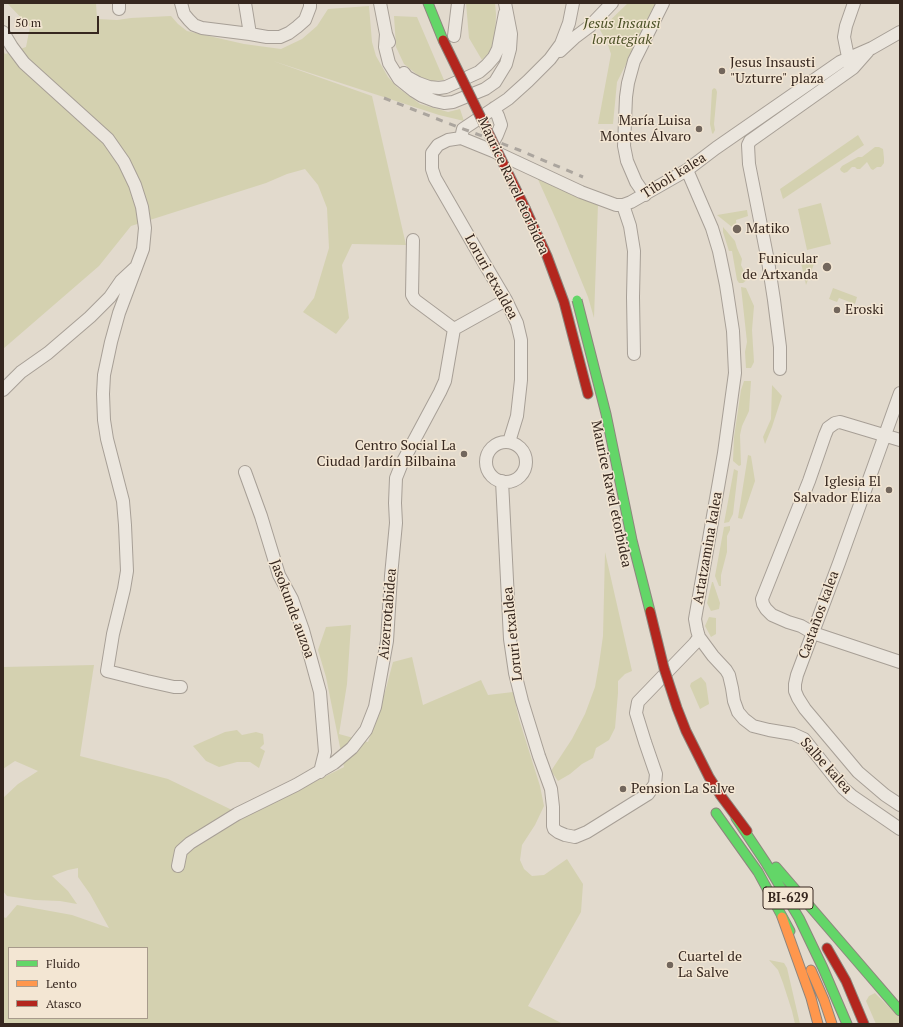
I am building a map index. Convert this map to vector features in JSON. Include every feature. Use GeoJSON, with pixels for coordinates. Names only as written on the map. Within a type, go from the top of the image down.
{"type":"FeatureCollection","features":[{"type":"Feature","properties":{"kind":"main road","name":"Maurice Ravel etorbidea"},"geometry":{"type":"LineString","coordinates":[[426,5],[451,40],[546,256],[569,320],[590,401]]}},
{"type":"Feature","properties":{"kind":"main road","name":"Maurice Ravel etorbidea"},"geometry":{"type":"LineString","coordinates":[[446,16],[451,40]]}},
{"type":"Feature","properties":{"kind":"main road","name":"Maurice Ravel etorbidea"},"geometry":{"type":"LineString","coordinates":[[468,64],[523,176]]}},
{"type":"Feature","properties":{"kind":"main road","name":"Maurice Ravel etorbidea"},"geometry":{"type":"LineString","coordinates":[[574,293],[582,316],[606,414],[632,540],[664,668],[677,708],[709,777],[766,863]]}},
{"type":"Feature","properties":{"kind":"main road"},"geometry":{"type":"LineString","coordinates":[[652,670],[659,692]]}},
{"type":"Feature","properties":{"kind":"main road"},"geometry":{"type":"LineString","coordinates":[[710,804],[758,872],[782,917],[799,939],[824,1000],[832,1024]]}},
{"type":"Feature","properties":{"kind":"main road","name":"Maurice Ravel etorbidea"},"geometry":{"type":"LineString","coordinates":[[736,818],[771,862],[900,1010]]}},
{"type":"Feature","properties":{"kind":"main road"},"geometry":{"type":"LineString","coordinates":[[766,863],[797,901],[812,923]]}},
{"type":"Feature","properties":{"kind":"main road","name":"BI-629"},"geometry":{"type":"LineString","coordinates":[[766,863],[799,918],[799,939]]}},
{"type":"Feature","properties":{"kind":"main road","name":"BI-629"},"geometry":{"type":"LineString","coordinates":[[758,872],[799,939],[823,968],[847,1024]]}},
{"type":"Feature","properties":{"kind":"main road"},"geometry":{"type":"LineString","coordinates":[[799,939],[818,1024]]}},
{"type":"Feature","properties":{"kind":"main road"},"geometry":{"type":"LineString","coordinates":[[823,940],[846,981],[864,1024]]}},
{"type":"Feature","properties":{"kind":"street"},"geometry":{"type":"LineString","coordinates":[[181,3],[184,14],[194,25],[202,28],[250,34],[267,38],[280,37],[297,27],[305,20],[310,3]]}},
{"type":"Feature","properties":{"kind":"street"},"geometry":{"type":"LineString","coordinates":[[245,3],[250,34]]}},
{"type":"Feature","properties":{"kind":"street"},"geometry":{"type":"LineString","coordinates":[[381,3],[386,34],[401,69],[407,77],[418,83],[429,87],[439,88],[446,87],[479,72],[494,57],[498,49],[505,6]]}},
{"type":"Feature","properties":{"kind":"street"},"geometry":{"type":"LineString","coordinates":[[451,40],[458,3]]}},
{"type":"Feature","properties":{"kind":"street"},"geometry":{"type":"LineString","coordinates":[[550,59],[561,44],[569,23],[573,3]]}},
{"type":"Feature","properties":{"kind":"street"},"geometry":{"type":"LineString","coordinates":[[612,3],[590,26],[550,59],[508,99],[463,128],[461,138],[581,192],[616,205],[623,205],[630,226],[634,251],[634,354]]}},
{"type":"Feature","properties":{"kind":"street"},"geometry":{"type":"LineString","coordinates":[[644,195],[636,182],[627,161],[624,146],[626,97],[634,62],[663,3]]}},
{"type":"Feature","properties":{"kind":"street"},"geometry":{"type":"LineString","coordinates":[[848,57],[844,37],[854,3]]}},
{"type":"Feature","properties":{"kind":"street"},"geometry":{"type":"LineString","coordinates":[[386,34],[385,47],[389,63],[399,79],[422,96],[435,101],[453,102],[485,89],[495,82],[506,64],[512,34],[505,6]]}},
{"type":"Feature","properties":{"kind":"street"},"geometry":{"type":"LineString","coordinates":[[3,32],[24,63],[108,139],[124,162],[142,207],[145,228],[142,249],[119,313],[104,375],[102,394],[107,439],[122,501],[125,525],[126,570],[124,589],[113,634],[107,671],[121,676],[174,687],[181,687]]}},
{"type":"Feature","properties":{"kind":"street","name":"Tiboli kalea"},"geometry":{"type":"LineString","coordinates":[[623,205],[644,195],[687,170],[716,148],[848,57],[870,49],[900,32]]}},
{"type":"Feature","properties":{"kind":"street","name":"Tiboli kalea"},"geometry":{"type":"LineString","coordinates":[[780,369],[780,348],[774,300],[767,254],[749,164],[748,145],[750,141],[853,68],[870,49]]}},
{"type":"Feature","properties":{"kind":"street"},"geometry":{"type":"LineString","coordinates":[[483,148],[492,144],[501,125],[494,108]]}},
{"type":"Feature","properties":{"kind":"street","name":"Loruri etxaldea"},"geometry":{"type":"LineString","coordinates":[[461,138],[448,140],[438,146],[432,153],[432,169],[435,178],[506,300],[517,322],[520,340],[521,380],[517,416],[509,442]]}},
{"type":"Feature","properties":{"kind":"street","name":"Artatzamina kalea"},"geometry":{"type":"LineString","coordinates":[[687,170],[712,228],[719,251],[733,331],[735,372],[724,453],[695,619],[699,638]]}},
{"type":"Feature","properties":{"kind":"street"},"geometry":{"type":"LineString","coordinates":[[413,240],[412,295],[415,300],[454,329],[506,300]]}},
{"type":"Feature","properties":{"kind":"street"},"geometry":{"type":"LineString","coordinates":[[3,390],[21,372],[90,317],[110,297],[121,281],[137,266]]}},
{"type":"Feature","properties":{"kind":"street","name":"Aizerrotabidea"},"geometry":{"type":"LineString","coordinates":[[178,866],[181,851],[190,843],[237,814],[296,785],[334,764],[352,748],[366,730],[375,707],[387,641],[396,524],[396,478],[445,381],[454,329]]}},
{"type":"Feature","properties":{"kind":"street","name":"Castaños kalea"},"geometry":{"type":"LineString","coordinates":[[900,393],[796,680],[795,691],[805,709],[858,772],[900,805]]}},
{"type":"Feature","properties":{"kind":"street"},"geometry":{"type":"LineString","coordinates":[[900,440],[840,422],[835,423],[828,428],[810,481],[762,599],[766,609],[772,615],[801,626],[813,633],[900,662]]}},
{"type":"Feature","properties":{"kind":"street"},"geometry":{"type":"LineString","coordinates":[[509,442],[519,447],[523,452],[526,463],[521,475],[509,481],[502,481],[496,479],[488,470],[487,458],[492,448],[497,444],[509,442]]}},
{"type":"Feature","properties":{"kind":"street","name":"Jasokunde auzoa"},"geometry":{"type":"LineString","coordinates":[[245,472],[261,516],[279,575],[292,599],[303,630],[320,692],[325,752],[320,772]]}},
{"type":"Feature","properties":{"kind":"street","name":"Loruri etxaldea"},"geometry":{"type":"LineString","coordinates":[[502,481],[510,639],[514,673],[538,756],[551,789],[553,807],[552,826],[558,832],[575,837],[587,832],[648,794],[654,784],[656,774],[636,713],[638,702],[699,638]]}},
{"type":"Feature","properties":{"kind":"street","name":"Salbe kalea"},"geometry":{"type":"LineString","coordinates":[[699,638],[721,664],[728,675],[734,701],[738,712],[744,719],[753,726],[793,734],[804,739],[843,788],[852,796],[900,829]]}},
{"type":"Feature","properties":{"kind":"green space"},"geometry":{"type":"Polygon","coordinates":[[[7,3],[96,3],[97,19],[117,20],[171,16],[187,31],[244,44],[281,49],[302,39],[317,26],[328,9],[369,6],[372,42],[376,56],[388,77],[397,87],[420,104],[448,112],[460,109],[464,121],[439,115],[273,61],[372,96],[406,245],[352,244],[342,265],[349,318],[336,334],[303,312],[314,298],[329,248],[327,208],[318,185],[305,169],[131,226],[99,266],[3,349],[3,50],[5,54],[26,47],[30,27],[7,3]]]}},
{"type":"Feature","properties":{"kind":"green space"},"geometry":{"type":"Polygon","coordinates":[[[466,3],[495,3],[495,42],[491,51],[482,60],[469,38],[466,3]]]}},
{"type":"Feature","properties":{"kind":"green space","name":"Jesús Insausi lorategiak"},"geometry":{"type":"Polygon","coordinates":[[[628,3],[657,3],[617,82],[613,124],[598,124],[611,54],[607,42],[600,30],[628,3]]]}},
{"type":"Feature","properties":{"kind":"green space"},"geometry":{"type":"Polygon","coordinates":[[[394,16],[417,17],[444,80],[432,81],[420,77],[404,64],[396,47],[394,16]]]}},
{"type":"Feature","properties":{"kind":"green space"},"geometry":{"type":"Polygon","coordinates":[[[714,88],[717,92],[714,124],[715,130],[713,134],[710,124],[712,90],[714,88]]]}},
{"type":"Feature","properties":{"kind":"green space"},"geometry":{"type":"Polygon","coordinates":[[[858,135],[864,145],[783,199],[780,189],[858,135]]]}},
{"type":"Feature","properties":{"kind":"green space"},"geometry":{"type":"Polygon","coordinates":[[[875,147],[883,149],[884,163],[881,167],[877,167],[873,170],[867,162],[860,169],[852,167],[847,172],[844,173],[841,171],[840,169],[842,166],[858,157],[862,157],[875,147]]]}},
{"type":"Feature","properties":{"kind":"green space"},"geometry":{"type":"Polygon","coordinates":[[[536,175],[598,204],[594,318],[588,297],[536,175]]]}},
{"type":"Feature","properties":{"kind":"green space"},"geometry":{"type":"Polygon","coordinates":[[[821,203],[831,244],[807,250],[798,209],[821,203]]]}},
{"type":"Feature","properties":{"kind":"green space"},"geometry":{"type":"Polygon","coordinates":[[[747,210],[748,216],[736,220],[737,231],[717,215],[747,210]]]}},
{"type":"Feature","properties":{"kind":"green space"},"geometry":{"type":"Polygon","coordinates":[[[723,227],[735,241],[742,259],[741,265],[748,279],[743,283],[739,283],[737,280],[732,251],[729,251],[723,232],[723,227]]]}},
{"type":"Feature","properties":{"kind":"green space"},"geometry":{"type":"Polygon","coordinates":[[[799,254],[817,256],[806,285],[799,254]]]}},
{"type":"Feature","properties":{"kind":"green space"},"geometry":{"type":"Polygon","coordinates":[[[741,287],[746,288],[754,306],[752,330],[754,362],[751,368],[746,368],[745,352],[747,342],[741,287]]]}},
{"type":"Feature","properties":{"kind":"green space"},"geometry":{"type":"Polygon","coordinates":[[[833,288],[857,297],[855,304],[839,298],[837,302],[829,299],[833,288]]]}},
{"type":"Feature","properties":{"kind":"green space"},"geometry":{"type":"Polygon","coordinates":[[[744,381],[751,381],[749,411],[742,426],[740,435],[741,465],[739,466],[733,461],[734,437],[741,390],[744,381]]]}},
{"type":"Feature","properties":{"kind":"green space"},"geometry":{"type":"Polygon","coordinates":[[[772,385],[782,396],[765,444],[763,437],[771,419],[772,385]]]}},
{"type":"Feature","properties":{"kind":"green space"},"geometry":{"type":"Polygon","coordinates":[[[748,455],[751,456],[755,481],[742,519],[738,518],[748,455]]]}},
{"type":"Feature","properties":{"kind":"green space"},"geometry":{"type":"Polygon","coordinates":[[[734,469],[738,471],[733,514],[729,522],[724,523],[734,469]]]}},
{"type":"Feature","properties":{"kind":"green space"},"geometry":{"type":"Polygon","coordinates":[[[730,526],[727,536],[727,552],[721,575],[721,586],[719,586],[715,576],[724,527],[730,526]]]}},
{"type":"Feature","properties":{"kind":"green space"},"geometry":{"type":"Polygon","coordinates":[[[605,552],[632,671],[625,674],[618,681],[615,728],[609,740],[596,748],[593,758],[558,781],[551,771],[572,739],[585,714],[595,687],[603,636],[605,552]]]}},
{"type":"Feature","properties":{"kind":"green space"},"geometry":{"type":"Polygon","coordinates":[[[712,582],[720,603],[719,609],[711,611],[707,603],[712,582]]]}},
{"type":"Feature","properties":{"kind":"green space"},"geometry":{"type":"Polygon","coordinates":[[[709,617],[716,618],[716,634],[711,637],[705,626],[709,617]]]}},
{"type":"Feature","properties":{"kind":"green space"},"geometry":{"type":"Polygon","coordinates":[[[351,625],[347,684],[339,734],[368,742],[385,692],[393,662],[412,657],[423,705],[481,680],[488,695],[513,692],[519,719],[540,786],[544,806],[535,825],[522,845],[520,860],[524,869],[532,876],[544,875],[567,859],[583,884],[581,912],[528,1006],[563,1024],[3,1024],[3,917],[6,918],[17,905],[72,915],[109,928],[90,894],[78,877],[78,868],[52,876],[68,891],[77,904],[7,896],[3,891],[3,798],[18,784],[38,771],[15,761],[3,769],[3,667],[94,665],[80,756],[168,779],[232,810],[294,792],[344,767],[326,677],[318,650],[326,627],[351,625]]]}},
{"type":"Feature","properties":{"kind":"green space"},"geometry":{"type":"Polygon","coordinates":[[[701,677],[706,683],[709,704],[700,709],[690,686],[691,683],[701,677]]]}},
{"type":"Feature","properties":{"kind":"green space"},"geometry":{"type":"Polygon","coordinates":[[[237,730],[242,735],[256,732],[263,734],[264,744],[260,748],[265,751],[259,768],[250,762],[237,762],[219,767],[206,761],[193,746],[225,732],[237,730]]]}},
{"type":"Feature","properties":{"kind":"green space"},"geometry":{"type":"Polygon","coordinates":[[[769,960],[784,963],[787,968],[800,1024],[795,1024],[778,970],[769,960]]]}},
{"type":"Feature","properties":{"kind":"green space"},"geometry":{"type":"Polygon","coordinates":[[[875,993],[900,1018],[900,1024],[876,1024],[866,1001],[869,996],[875,993]]]}},
{"type":"Feature","properties":{"kind":"railway"},"geometry":{"type":"LineString","coordinates":[[384,98],[519,150],[583,177]]}},
{"type":"Feature","properties":{"kind":"traffic: fast"},"geometry":{"type":"LineString","coordinates":[[428,3],[443,40]]}},
{"type":"Feature","properties":{"kind":"traffic: fast"},"geometry":{"type":"LineString","coordinates":[[577,300],[606,414],[632,540],[650,611]]}},
{"type":"Feature","properties":{"kind":"traffic: fast"},"geometry":{"type":"LineString","coordinates":[[716,813],[758,872],[790,931]]}},
{"type":"Feature","properties":{"kind":"traffic: fast"},"geometry":{"type":"LineString","coordinates":[[736,818],[766,863],[799,918],[823,968],[847,1024]]}},
{"type":"Feature","properties":{"kind":"traffic: fast"},"geometry":{"type":"LineString","coordinates":[[776,867],[900,1011]]}},
{"type":"Feature","properties":{"kind":"traffic: slow"},"geometry":{"type":"LineString","coordinates":[[782,917],[811,998],[818,1024]]}},
{"type":"Feature","properties":{"kind":"traffic: slow"},"geometry":{"type":"LineString","coordinates":[[811,970],[824,1000],[832,1024]]}},
{"type":"Feature","properties":{"kind":"traffic: jam"},"geometry":{"type":"LineString","coordinates":[[443,40],[526,210]]}},
{"type":"Feature","properties":{"kind":"traffic: jam"},"geometry":{"type":"LineString","coordinates":[[526,210],[547,256],[564,302],[588,394]]}},
{"type":"Feature","properties":{"kind":"traffic: jam"},"geometry":{"type":"LineString","coordinates":[[650,611],[664,668],[677,708],[686,731],[709,777],[721,796]]}},
{"type":"Feature","properties":{"kind":"traffic: jam"},"geometry":{"type":"LineString","coordinates":[[721,796],[747,831]]}},
{"type":"Feature","properties":{"kind":"traffic: jam"},"geometry":{"type":"LineString","coordinates":[[827,948],[846,981],[864,1024]]}},
{"type":"Feature","properties":{"kind":"place","name":"Jesus Insausti \"Uzturre\" plaza"},"geometry":{"type":"Point","coordinates":[722,71]}},
{"type":"Feature","properties":{"kind":"place","name":"María Luisa Montes Álvaro"},"geometry":{"type":"Point","coordinates":[699,129]}},
{"type":"Feature","properties":{"kind":"place","name":"Matiko"},"geometry":{"type":"Point","coordinates":[737,229]}},
{"type":"Feature","properties":{"kind":"place","name":"Funicular de Artxanda"},"geometry":{"type":"Point","coordinates":[827,267]}},
{"type":"Feature","properties":{"kind":"place","name":"Eroski"},"geometry":{"type":"Point","coordinates":[837,310]}},
{"type":"Feature","properties":{"kind":"place","name":"Centro Social La Ciudad Jardín Bilbaina"},"geometry":{"type":"Point","coordinates":[464,454]}},
{"type":"Feature","properties":{"kind":"place","name":"Iglesia El Salvador Eliza"},"geometry":{"type":"Point","coordinates":[889,490]}},
{"type":"Feature","properties":{"kind":"place","name":"Pension La Salve"},"geometry":{"type":"Point","coordinates":[623,789]}},
{"type":"Feature","properties":{"kind":"place","name":"Cuartel de La Salve"},"geometry":{"type":"Point","coordinates":[670,965]}}]}
